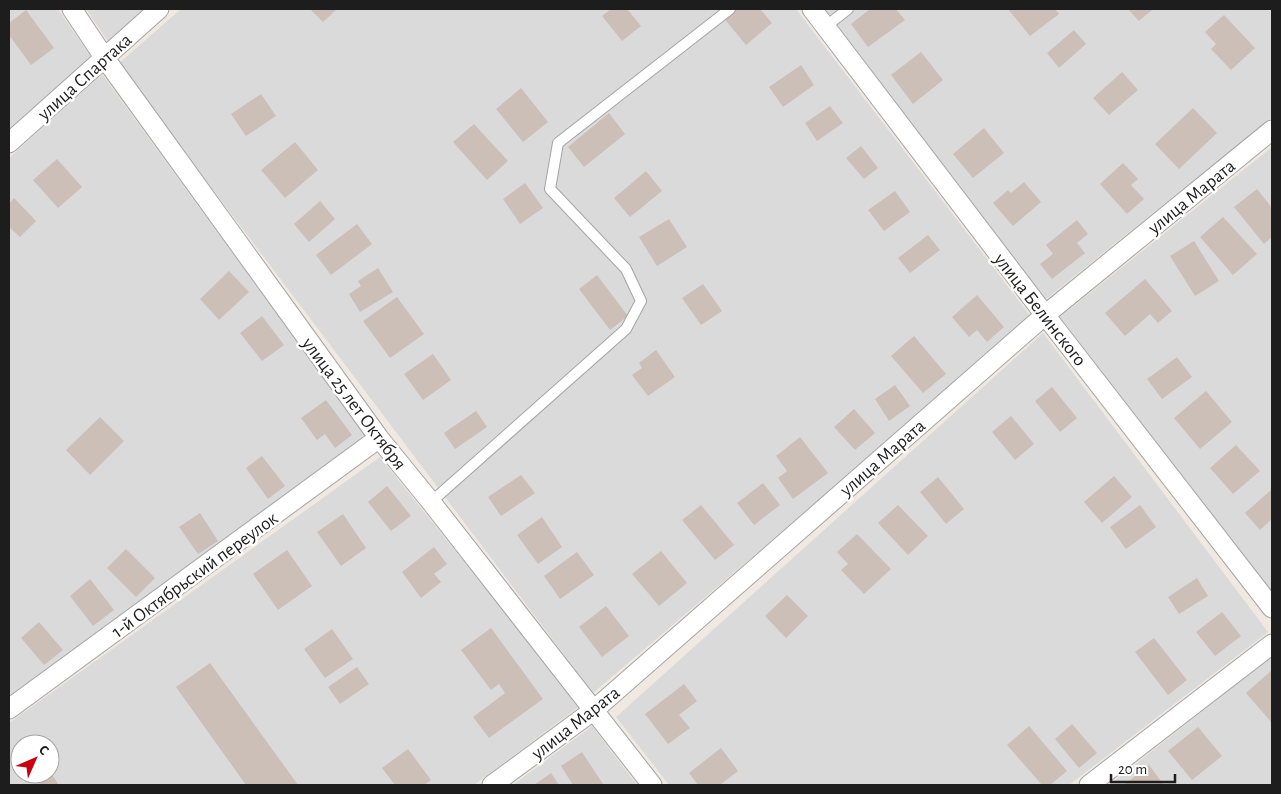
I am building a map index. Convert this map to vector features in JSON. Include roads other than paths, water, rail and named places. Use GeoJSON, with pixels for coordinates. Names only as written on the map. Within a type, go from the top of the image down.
{"type":"FeatureCollection","features":[{"type":"Feature","properties":{"kind":"street","name":"улица 25 лет Октября"},"geometry":{"type":"LineString","coordinates":[[72,9],[104,58],[379,438],[652,785]]}},
{"type":"Feature","properties":{"kind":"street","name":"улица Спартака"},"geometry":{"type":"LineString","coordinates":[[9,143],[159,9]]}},
{"type":"Feature","properties":{"kind":"street","name":"улица Белинского"},"geometry":{"type":"LineString","coordinates":[[812,9],[1045,315],[1272,608]]}},
{"type":"Feature","properties":{"kind":"street","name":"улица Марата"},"geometry":{"type":"LineString","coordinates":[[492,785],[594,710],[1045,315],[1272,130]]}},
{"type":"Feature","properties":{"kind":"street","name":"1-й Октябрьский переулок"},"geometry":{"type":"LineString","coordinates":[[9,709],[379,438]]}},
{"type":"Feature","properties":{"kind":"street"},"geometry":{"type":"LineString","coordinates":[[1090,785],[1272,644]]}},
{"type":"Feature","properties":{"kind":"lane"},"geometry":{"type":"LineString","coordinates":[[431,502],[626,329],[641,301],[626,269],[550,189],[558,143],[730,9]]}},
{"type":"Feature","properties":{"kind":"lane"},"geometry":{"type":"LineString","coordinates":[[825,27],[848,9]]}}]}
